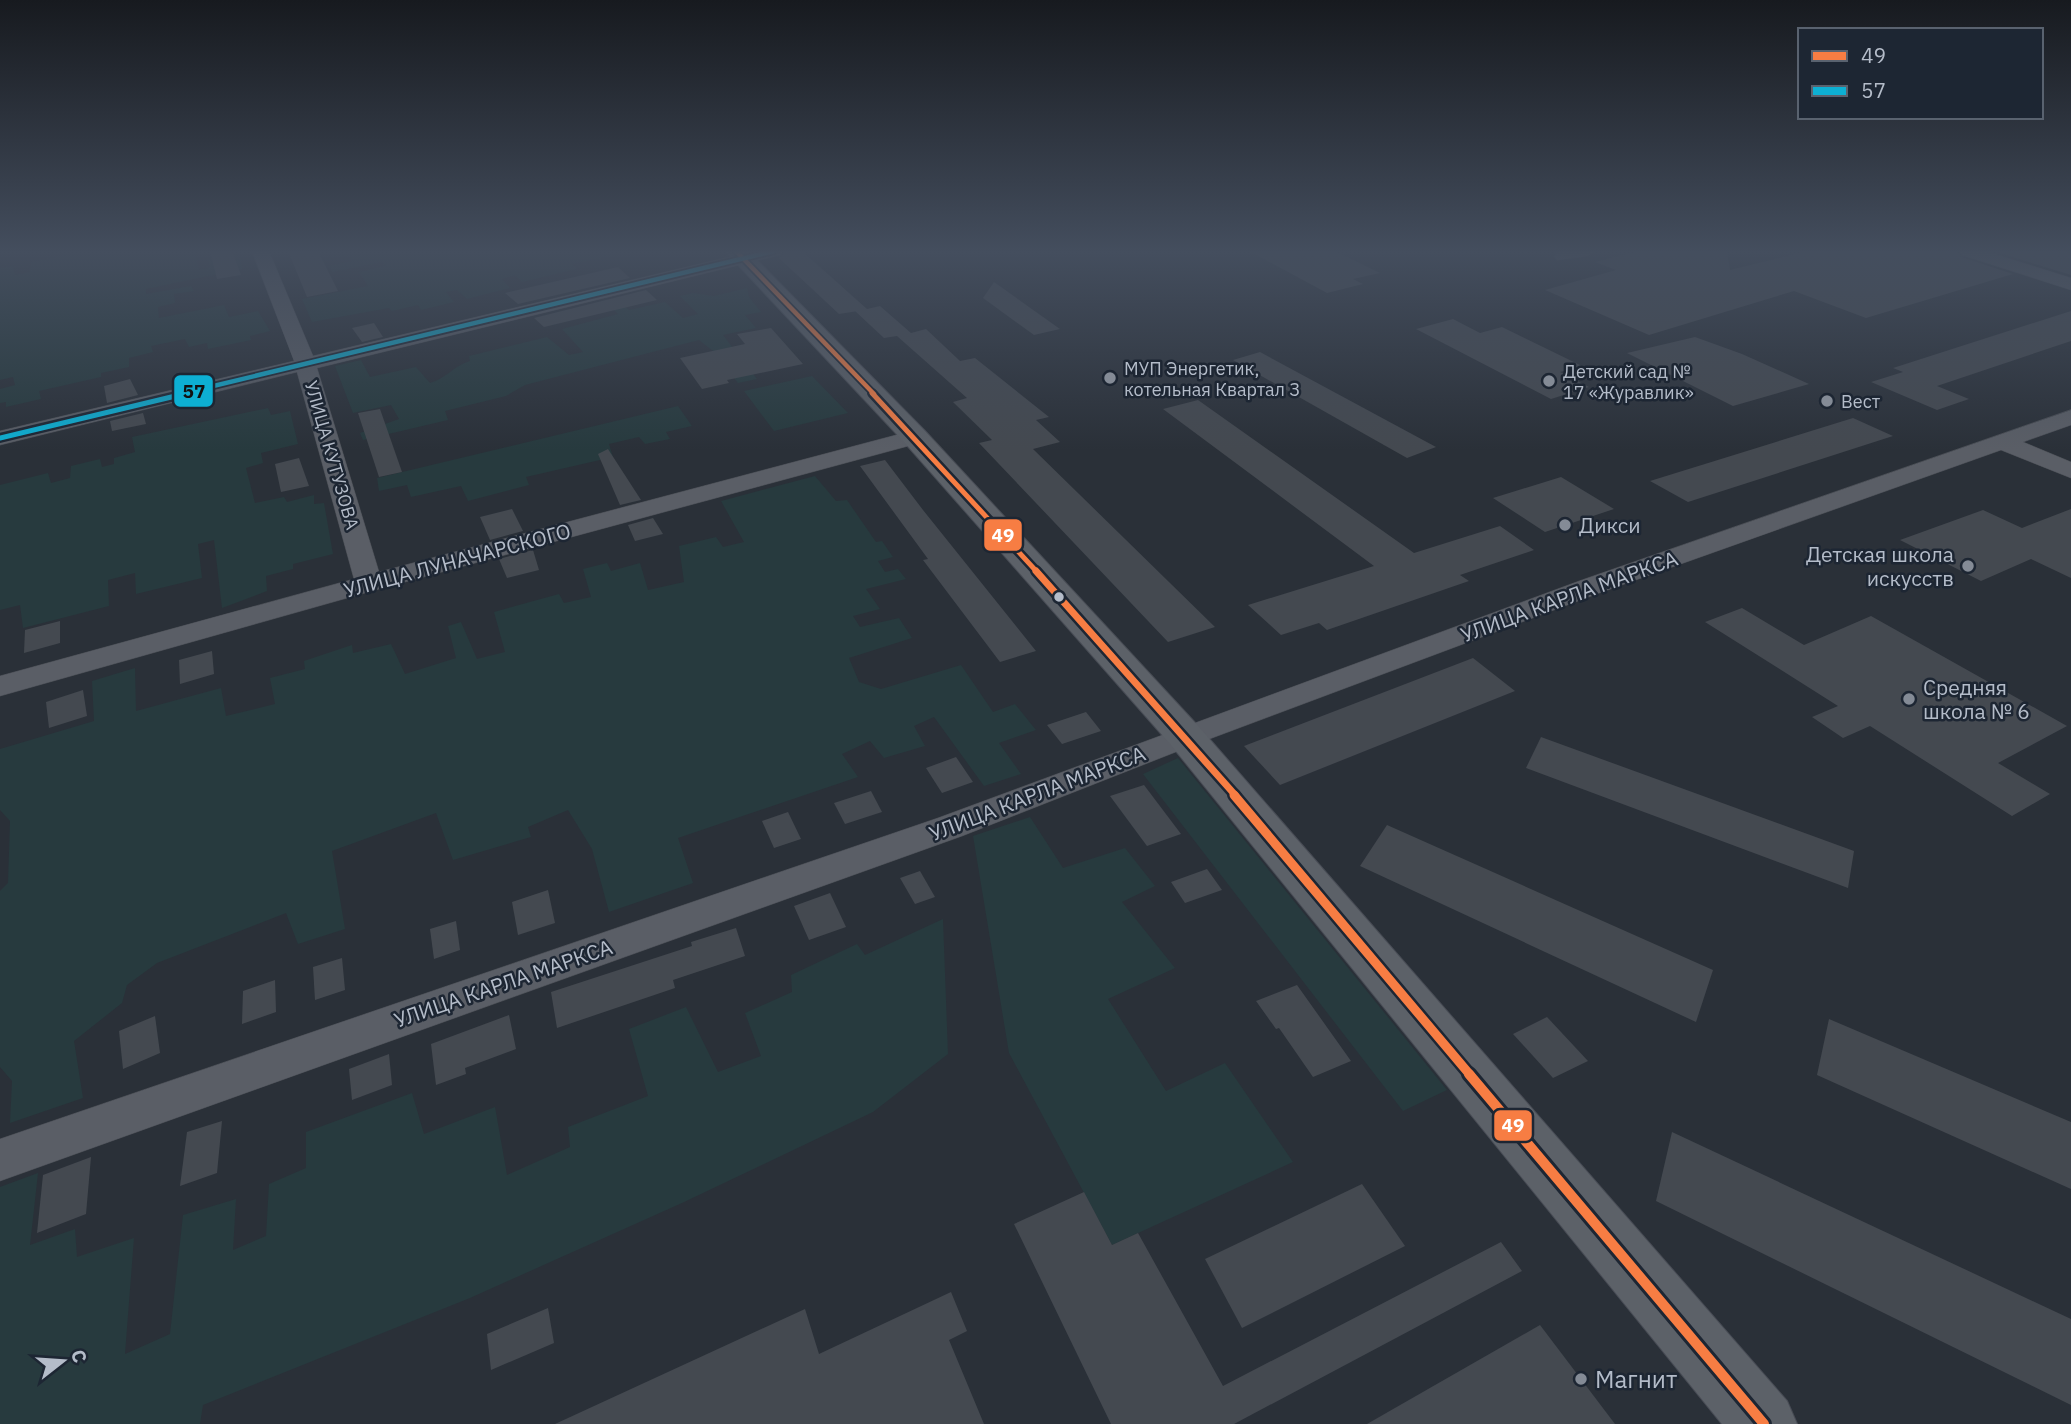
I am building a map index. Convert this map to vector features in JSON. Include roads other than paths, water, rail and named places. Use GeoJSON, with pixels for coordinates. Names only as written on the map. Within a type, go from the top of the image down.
{"type":"FeatureCollection","features":[{"type":"Feature","properties":{"kind":"main road"},"geometry":{"type":"LineString","coordinates":[[809,317],[1185,736],[1764,1424]]}},
{"type":"Feature","properties":{"kind":"street","name":"УЛИЦА КУТУЗОВА"},"geometry":{"type":"LineString","coordinates":[[287,317],[305,363],[369,583]]}},
{"type":"Feature","properties":{"kind":"street"},"geometry":{"type":"LineString","coordinates":[[0,438],[490,317]]}},
{"type":"Feature","properties":{"kind":"street","name":"УЛИЦА КАРЛА МАРКСА"},"geometry":{"type":"LineString","coordinates":[[0,1160],[950,827],[1185,736],[1592,586],[2071,417]]}},
{"type":"Feature","properties":{"kind":"street","name":"УЛИЦА ЛУНАЧАРСКОГО"},"geometry":{"type":"LineString","coordinates":[[0,686],[369,583],[915,437]]}},
{"type":"Feature","properties":{"kind":"street"},"geometry":{"type":"LineString","coordinates":[[2003,442],[2071,471]]}},
{"type":"Feature","properties":{"kind":"place","name":"МУП Энергетик, котельная Квартал З"},"geometry":{"type":"Point","coordinates":[1110,378]}},
{"type":"Feature","properties":{"kind":"place","name":"Детский сад № 17 «Журавлик»"},"geometry":{"type":"Point","coordinates":[1549,381]}},
{"type":"Feature","properties":{"kind":"place","name":"Вест"},"geometry":{"type":"Point","coordinates":[1827,401]}},
{"type":"Feature","properties":{"kind":"place","name":"Дикси"},"geometry":{"type":"Point","coordinates":[1565,525]}},
{"type":"Feature","properties":{"kind":"place","name":"Детская школа искусств"},"geometry":{"type":"Point","coordinates":[1968,566]}},
{"type":"Feature","properties":{"kind":"place","name":"Средняя школа № 6"},"geometry":{"type":"Point","coordinates":[1909,699]}},
{"type":"Feature","properties":{"kind":"place","name":"Магнит"},"geometry":{"type":"Point","coordinates":[1581,1379]}}]}
